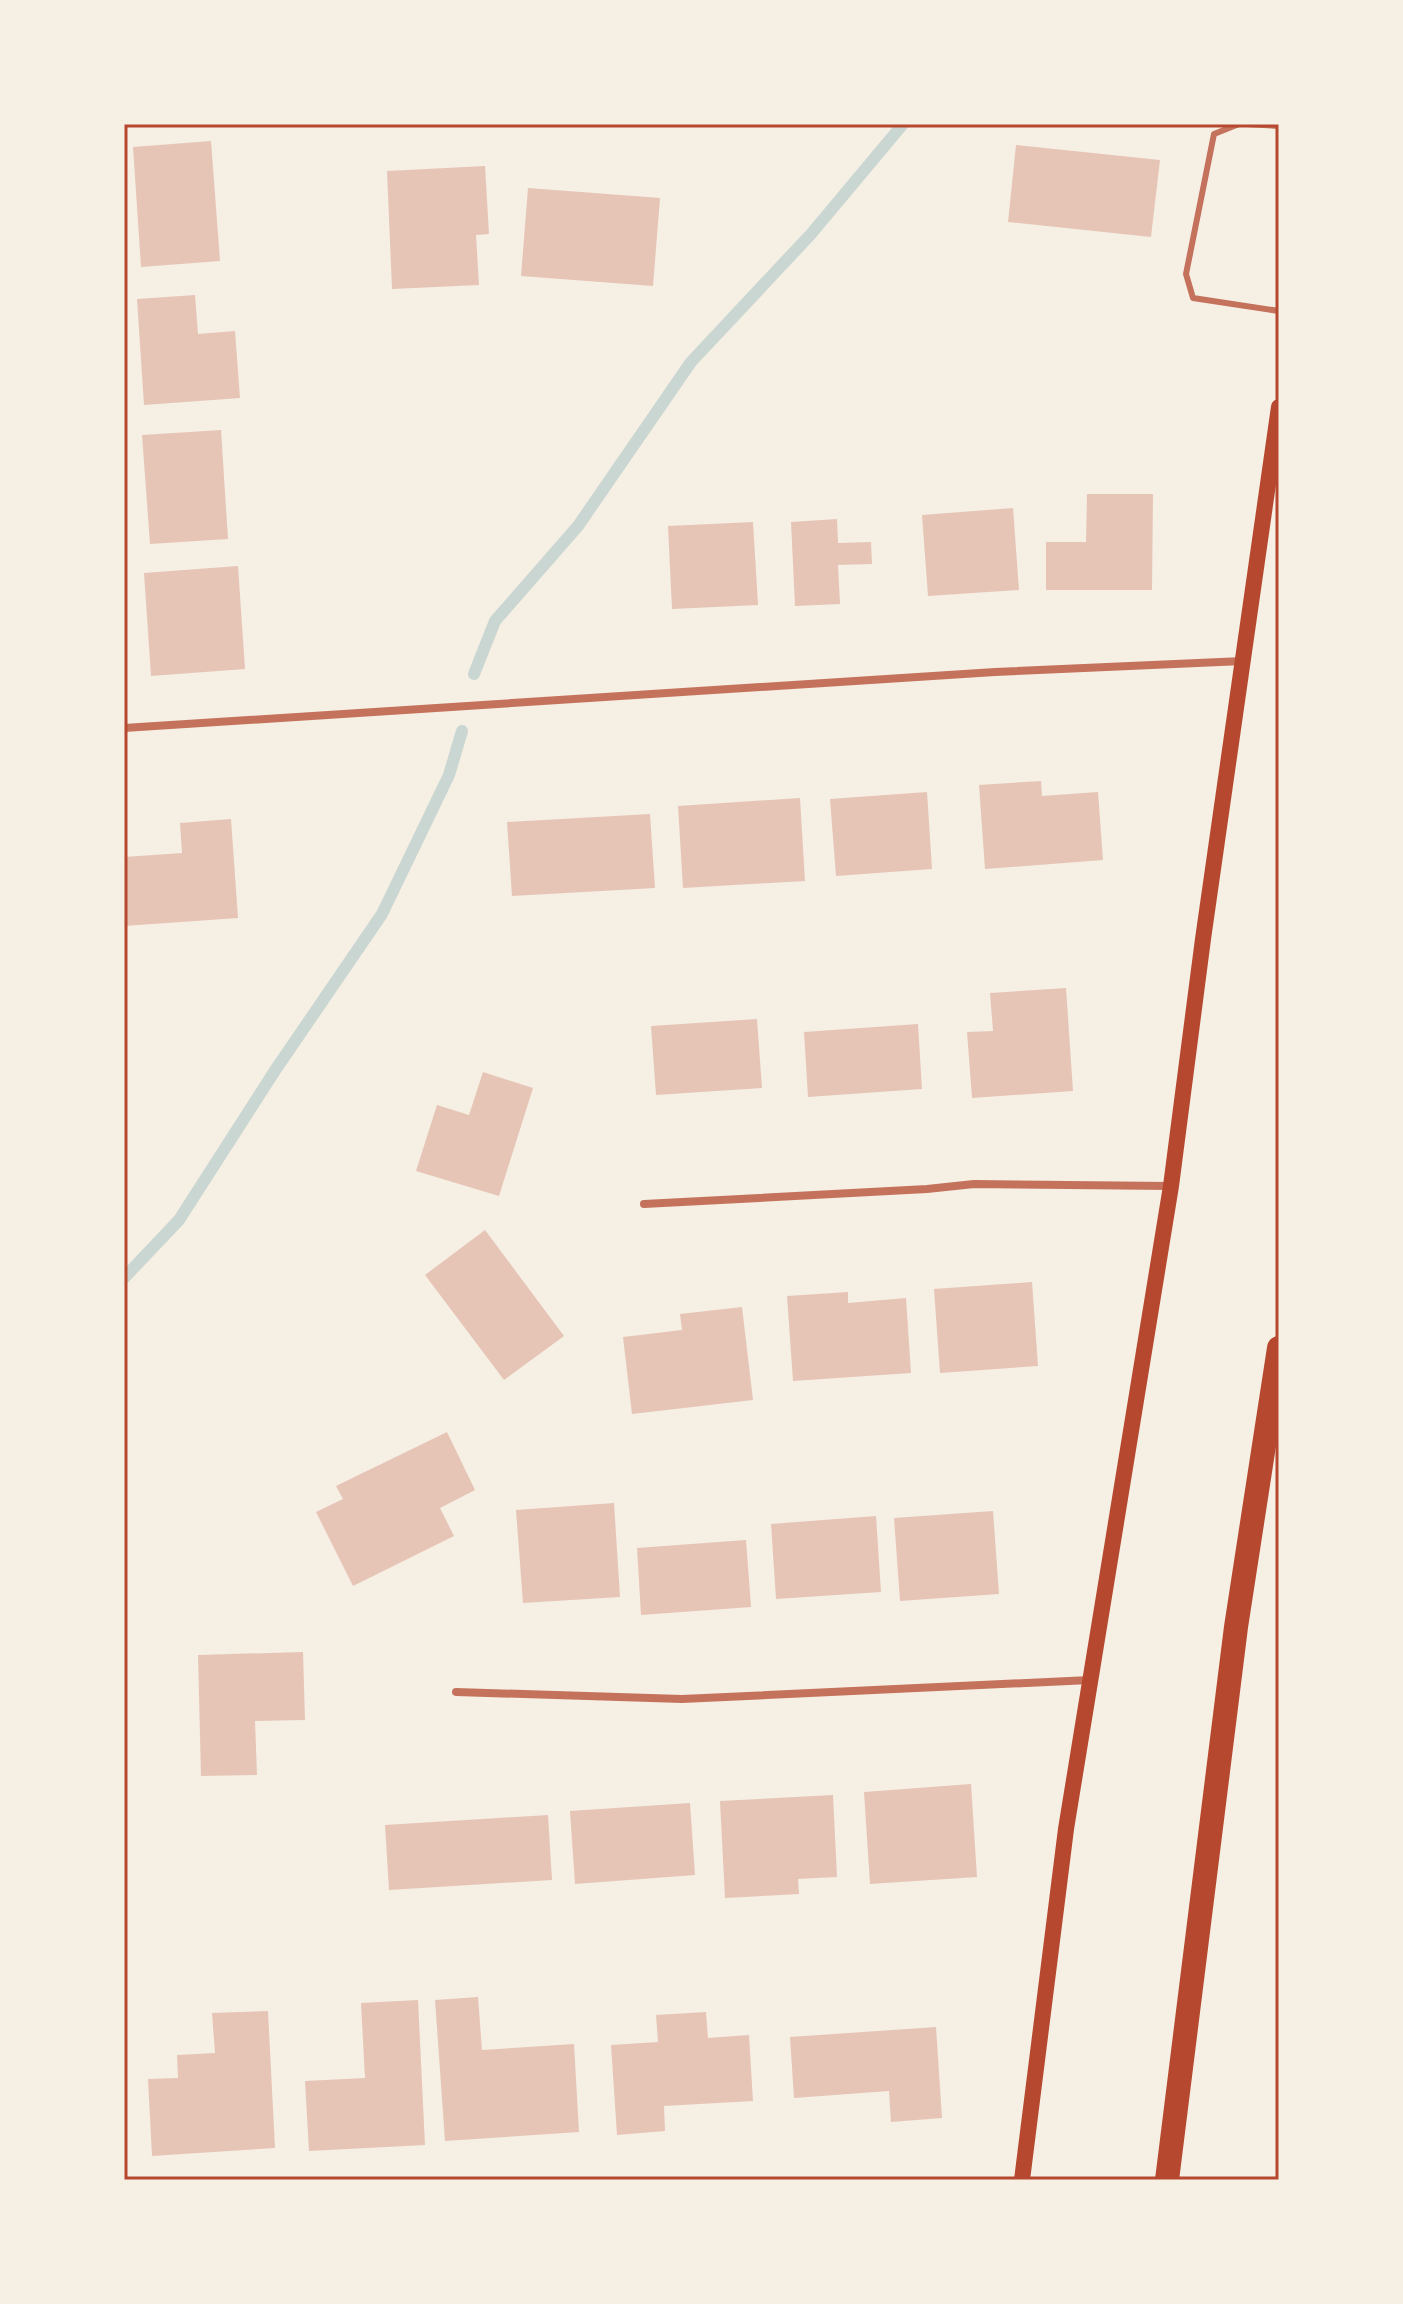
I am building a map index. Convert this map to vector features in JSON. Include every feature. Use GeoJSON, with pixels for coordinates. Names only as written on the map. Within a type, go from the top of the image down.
{"type":"FeatureCollection","features":[{"type":"Feature","properties":{"kind":"highway"},"geometry":{"type":"LineString","coordinates":[[1167,2180],[1236,1627],[1279,1348]]}},
{"type":"Feature","properties":{"kind":"main road"},"geometry":{"type":"LineString","coordinates":[[1022,2180],[1066,1829],[1171,1186],[1279,407]]}},
{"type":"Feature","properties":{"kind":"street"},"geometry":{"type":"LineString","coordinates":[[124,728],[995,672],[1244,661]]}},
{"type":"Feature","properties":{"kind":"street"},"geometry":{"type":"LineString","coordinates":[[644,1204],[974,1184],[1171,1186]]}},
{"type":"Feature","properties":{"kind":"street"},"geometry":{"type":"LineString","coordinates":[[456,1692],[682,1699],[1091,1680]]}},
{"type":"Feature","properties":{"kind":"lane"},"geometry":{"type":"LineString","coordinates":[[1239,124],[1214,134],[1186,274],[1193,298],[1279,311]]}},
{"type":"Feature","properties":{"kind":"lane"},"geometry":{"type":"LineString","coordinates":[[1247,124],[1279,126]]}},
{"type":"Feature","properties":{"kind":"building"},"geometry":{"type":"Polygon","coordinates":[[[211,141],[220,261],[141,267],[133,147],[211,141]]]}},
{"type":"Feature","properties":{"kind":"building"},"geometry":{"type":"Polygon","coordinates":[[[1016,145],[1160,160],[1151,237],[1008,222],[1016,145]]]}},
{"type":"Feature","properties":{"kind":"building"},"geometry":{"type":"Polygon","coordinates":[[[485,166],[489,234],[476,235],[479,285],[392,289],[387,171],[485,166]]]}},
{"type":"Feature","properties":{"kind":"building"},"geometry":{"type":"Polygon","coordinates":[[[528,188],[660,198],[653,286],[521,276],[528,188]]]}},
{"type":"Feature","properties":{"kind":"building"},"geometry":{"type":"Polygon","coordinates":[[[195,295],[198,334],[235,331],[240,398],[144,405],[137,299],[195,295]]]}},
{"type":"Feature","properties":{"kind":"building"},"geometry":{"type":"Polygon","coordinates":[[[221,430],[228,539],[150,544],[142,435],[221,430]]]}},
{"type":"Feature","properties":{"kind":"building"},"geometry":{"type":"Polygon","coordinates":[[[1087,494],[1153,494],[1152,590],[1046,590],[1046,542],[1086,542],[1087,494]]]}},
{"type":"Feature","properties":{"kind":"building"},"geometry":{"type":"Polygon","coordinates":[[[1013,508],[1019,590],[928,596],[922,515],[1013,508]]]}},
{"type":"Feature","properties":{"kind":"building"},"geometry":{"type":"Polygon","coordinates":[[[837,519],[838,543],[871,542],[872,564],[838,565],[840,604],[795,606],[791,522],[837,519]]]}},
{"type":"Feature","properties":{"kind":"building"},"geometry":{"type":"Polygon","coordinates":[[[753,522],[758,605],[672,609],[668,526],[753,522]]]}},
{"type":"Feature","properties":{"kind":"building"},"geometry":{"type":"Polygon","coordinates":[[[238,566],[245,669],[151,676],[144,573],[238,566]]]}},
{"type":"Feature","properties":{"kind":"building"},"geometry":{"type":"Polygon","coordinates":[[[1041,781],[1042,796],[1098,792],[1103,860],[985,869],[979,785],[1041,781]]]}},
{"type":"Feature","properties":{"kind":"building"},"geometry":{"type":"Polygon","coordinates":[[[927,792],[932,869],[836,876],[830,799],[927,792]]]}},
{"type":"Feature","properties":{"kind":"building"},"geometry":{"type":"Polygon","coordinates":[[[800,798],[805,881],[683,888],[678,806],[800,798]]]}},
{"type":"Feature","properties":{"kind":"building"},"geometry":{"type":"Polygon","coordinates":[[[650,814],[655,888],[512,896],[507,822],[650,814]]]}},
{"type":"Feature","properties":{"kind":"building"},"geometry":{"type":"Polygon","coordinates":[[[231,819],[238,918],[124,926],[124,857],[182,853],[180,823],[231,819]]]}},
{"type":"Feature","properties":{"kind":"building"},"geometry":{"type":"Polygon","coordinates":[[[1066,988],[1073,1091],[972,1098],[967,1032],[993,1031],[990,993],[1066,988]]]}},
{"type":"Feature","properties":{"kind":"building"},"geometry":{"type":"Polygon","coordinates":[[[757,1019],[762,1088],[656,1095],[651,1026],[757,1019]]]}},
{"type":"Feature","properties":{"kind":"building"},"geometry":{"type":"Polygon","coordinates":[[[918,1024],[922,1089],[808,1097],[804,1032],[918,1024]]]}},
{"type":"Feature","properties":{"kind":"building"},"geometry":{"type":"Polygon","coordinates":[[[483,1072],[533,1088],[499,1196],[416,1171],[437,1105],[469,1115],[483,1072]]]}},
{"type":"Feature","properties":{"kind":"building"},"geometry":{"type":"Polygon","coordinates":[[[485,1230],[564,1336],[504,1380],[425,1275],[485,1230]]]}},
{"type":"Feature","properties":{"kind":"building"},"geometry":{"type":"Polygon","coordinates":[[[1032,1282],[1038,1366],[940,1373],[934,1289],[1032,1282]]]}},
{"type":"Feature","properties":{"kind":"building"},"geometry":{"type":"Polygon","coordinates":[[[848,1292],[848,1303],[906,1298],[911,1373],[793,1381],[787,1296],[848,1292]]]}},
{"type":"Feature","properties":{"kind":"building"},"geometry":{"type":"Polygon","coordinates":[[[742,1307],[753,1400],[632,1414],[623,1337],[682,1330],[680,1314],[742,1307]]]}},
{"type":"Feature","properties":{"kind":"building"},"geometry":{"type":"Polygon","coordinates":[[[447,1432],[475,1490],[440,1508],[454,1536],[353,1586],[316,1512],[343,1499],[336,1486],[447,1432]]]}},
{"type":"Feature","properties":{"kind":"building"},"geometry":{"type":"Polygon","coordinates":[[[614,1503],[620,1597],[523,1603],[516,1510],[614,1503]]]}},
{"type":"Feature","properties":{"kind":"building"},"geometry":{"type":"Polygon","coordinates":[[[993,1511],[999,1594],[900,1601],[894,1518],[993,1511]]]}},
{"type":"Feature","properties":{"kind":"building"},"geometry":{"type":"Polygon","coordinates":[[[876,1516],[881,1592],[776,1599],[771,1524],[876,1516]]]}},
{"type":"Feature","properties":{"kind":"building"},"geometry":{"type":"Polygon","coordinates":[[[746,1540],[751,1607],[641,1615],[637,1548],[746,1540]]]}},
{"type":"Feature","properties":{"kind":"building"},"geometry":{"type":"Polygon","coordinates":[[[303,1652],[305,1720],[255,1721],[257,1775],[201,1776],[198,1655],[303,1652]]]}},
{"type":"Feature","properties":{"kind":"building"},"geometry":{"type":"Polygon","coordinates":[[[971,1784],[977,1877],[870,1884],[864,1792],[971,1784]]]}},
{"type":"Feature","properties":{"kind":"building"},"geometry":{"type":"Polygon","coordinates":[[[833,1795],[837,1877],[798,1879],[799,1894],[725,1898],[720,1801],[833,1795]]]}},
{"type":"Feature","properties":{"kind":"building"},"geometry":{"type":"Polygon","coordinates":[[[690,1803],[695,1875],[575,1884],[570,1811],[690,1803]]]}},
{"type":"Feature","properties":{"kind":"building"},"geometry":{"type":"Polygon","coordinates":[[[548,1815],[552,1880],[389,1890],[385,1825],[548,1815]]]}},
{"type":"Feature","properties":{"kind":"building"},"geometry":{"type":"Polygon","coordinates":[[[478,1997],[482,2050],[574,2044],[579,2132],[445,2141],[435,2000],[478,1997]]]}},
{"type":"Feature","properties":{"kind":"building"},"geometry":{"type":"Polygon","coordinates":[[[418,2000],[425,2145],[309,2151],[305,2081],[365,2078],[361,2003],[418,2000]]]}},
{"type":"Feature","properties":{"kind":"building"},"geometry":{"type":"Polygon","coordinates":[[[268,2011],[275,2148],[152,2156],[148,2079],[178,2078],[177,2055],[215,2053],[212,2013],[268,2011]]]}},
{"type":"Feature","properties":{"kind":"building"},"geometry":{"type":"Polygon","coordinates":[[[706,2012],[708,2038],[749,2035],[753,2101],[664,2106],[665,2131],[617,2135],[611,2045],[658,2042],[656,2015],[706,2012]]]}},
{"type":"Feature","properties":{"kind":"building"},"geometry":{"type":"Polygon","coordinates":[[[936,2027],[942,2118],[891,2122],[889,2091],[794,2098],[790,2037],[936,2027]]]}},
{"type":"Feature","properties":{"kind":"waterway"},"geometry":{"type":"LineString","coordinates":[[474,674],[495,621],[578,526],[691,362],[811,234],[903,124]]}},
{"type":"Feature","properties":{"kind":"waterway"},"geometry":{"type":"LineString","coordinates":[[124,1278],[179,1220],[276,1069],[382,914],[449,775],[462,731]]}}]}
